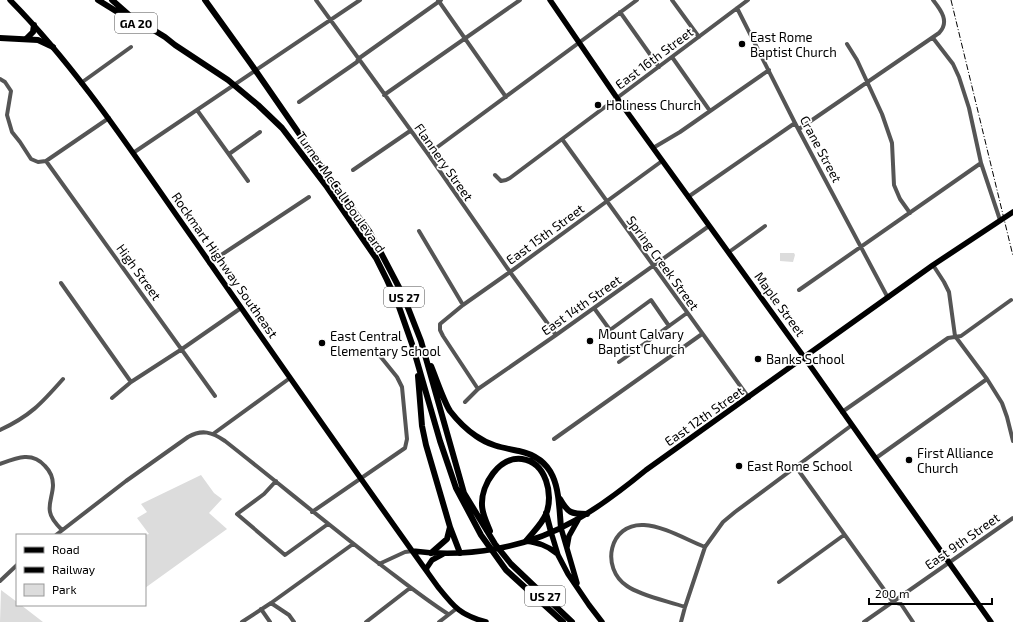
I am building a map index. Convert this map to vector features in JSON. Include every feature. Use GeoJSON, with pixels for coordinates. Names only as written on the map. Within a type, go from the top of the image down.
{"type":"FeatureCollection","features":[{"type":"Feature","properties":{"kind":"highway","name":"GA 20"},"geometry":{"type":"LineString","coordinates":[[98,0],[175,45]]}},
{"type":"Feature","properties":{"kind":"highway","name":"Turner McCall Boulevard"},"geometry":{"type":"LineString","coordinates":[[112,0],[129,15],[165,37],[239,88],[282,128],[331,193],[376,258],[398,304],[412,344],[440,441],[456,488],[481,535],[506,570],[563,622]]}},
{"type":"Feature","properties":{"kind":"highway"},"geometry":{"type":"LineString","coordinates":[[202,0],[222,24]]}},
{"type":"Feature","properties":{"kind":"highway","name":"Turner McCall Boulevard"},"geometry":{"type":"LineString","coordinates":[[205,0],[368,231],[403,295],[421,341],[464,493],[495,544],[511,564],[572,622]]}},
{"type":"Feature","properties":{"kind":"highway"},"geometry":{"type":"LineString","coordinates":[[26,39],[33,32],[34,26]]}},
{"type":"Feature","properties":{"kind":"highway"},"geometry":{"type":"LineString","coordinates":[[0,38],[38,40],[53,47]]}},
{"type":"Feature","properties":{"kind":"highway"},"geometry":{"type":"LineString","coordinates":[[421,341],[450,410],[468,429],[486,442],[502,448],[533,454],[548,467],[554,477],[558,497],[561,528]]}},
{"type":"Feature","properties":{"kind":"highway"},"geometry":{"type":"LineString","coordinates":[[417,363],[422,426],[426,444],[450,528],[460,553]]}},
{"type":"Feature","properties":{"kind":"highway"},"geometry":{"type":"LineString","coordinates":[[495,544],[482,507],[482,497],[493,472],[500,466],[513,460],[523,459],[531,462],[540,470],[546,480],[550,496],[542,522],[526,541]]}},
{"type":"Feature","properties":{"kind":"highway"},"geometry":{"type":"LineString","coordinates":[[558,497],[571,513],[587,514]]}},
{"type":"Feature","properties":{"kind":"highway"},"geometry":{"type":"LineString","coordinates":[[546,513],[551,532]]}},
{"type":"Feature","properties":{"kind":"highway"},"geometry":{"type":"LineString","coordinates":[[431,553],[447,539],[450,528]]}},
{"type":"Feature","properties":{"kind":"main road","name":"Rockmart Highway Southeast"},"geometry":{"type":"LineString","coordinates":[[10,0],[53,47],[109,118],[290,378],[427,571],[456,608]]}},
{"type":"Feature","properties":{"kind":"main road","name":"Maple Street"},"geometry":{"type":"LineString","coordinates":[[550,0],[662,162],[729,252],[991,622]]}},
{"type":"Feature","properties":{"kind":"main road","name":"East 12th Street"},"geometry":{"type":"LineString","coordinates":[[413,551],[431,553],[460,553],[514,545],[561,528],[587,514],[603,504],[646,470],[749,398],[804,357],[933,266],[1013,212]]}},
{"type":"Feature","properties":{"kind":"main road"},"geometry":{"type":"LineString","coordinates":[[566,549],[569,536],[578,519]]}},
{"type":"Feature","properties":{"kind":"main road"},"geometry":{"type":"LineString","coordinates":[[561,528],[579,589]]}},
{"type":"Feature","properties":{"kind":"main road"},"geometry":{"type":"LineString","coordinates":[[551,532],[558,554],[568,574],[602,622]]}},
{"type":"Feature","properties":{"kind":"main road"},"geometry":{"type":"LineString","coordinates":[[526,541],[544,544],[558,554]]}},
{"type":"Feature","properties":{"kind":"main road"},"geometry":{"type":"LineString","coordinates":[[427,571],[426,568],[432,560],[445,553]]}},
{"type":"Feature","properties":{"kind":"main road"},"geometry":{"type":"LineString","coordinates":[[456,608],[462,613],[486,622]]}},
{"type":"Feature","properties":{"kind":"street","name":"Flannery Street"},"geometry":{"type":"LineString","coordinates":[[316,0],[428,154],[556,335]]}},
{"type":"Feature","properties":{"kind":"street"},"geometry":{"type":"LineString","coordinates":[[133,153],[360,0]]}},
{"type":"Feature","properties":{"kind":"street"},"geometry":{"type":"LineString","coordinates":[[299,102],[357,62],[358,58],[439,0],[506,97]]}},
{"type":"Feature","properties":{"kind":"street"},"geometry":{"type":"LineString","coordinates":[[384,95],[520,0]]}},
{"type":"Feature","properties":{"kind":"street"},"geometry":{"type":"LineString","coordinates":[[428,154],[637,0]]}},
{"type":"Feature","properties":{"kind":"street"},"geometry":{"type":"LineString","coordinates":[[672,0],[699,37]]}},
{"type":"Feature","properties":{"kind":"street","name":"East 16th Street"},"geometry":{"type":"LineString","coordinates":[[495,175],[501,181],[506,180],[748,0]]}},
{"type":"Feature","properties":{"kind":"street"},"geometry":{"type":"LineString","coordinates":[[799,130],[941,32],[945,22],[942,12],[933,0]]}},
{"type":"Feature","properties":{"kind":"street","name":"Crane Street"},"geometry":{"type":"LineString","coordinates":[[737,8],[799,130],[888,298]]}},
{"type":"Feature","properties":{"kind":"street"},"geometry":{"type":"LineString","coordinates":[[620,12],[658,67]]}},
{"type":"Feature","properties":{"kind":"street"},"geometry":{"type":"LineString","coordinates":[[933,38],[953,64],[959,77],[981,163],[1000,220]]}},
{"type":"Feature","properties":{"kind":"street"},"geometry":{"type":"LineString","coordinates":[[847,44],[867,84],[877,100],[890,135],[894,185],[900,199],[910,213]]}},
{"type":"Feature","properties":{"kind":"street"},"geometry":{"type":"LineString","coordinates":[[81,83],[131,47]]}},
{"type":"Feature","properties":{"kind":"street"},"geometry":{"type":"LineString","coordinates":[[672,57],[710,111]]}},
{"type":"Feature","properties":{"kind":"street"},"geometry":{"type":"LineString","coordinates":[[653,148],[769,70]]}},
{"type":"Feature","properties":{"kind":"street"},"geometry":{"type":"LineString","coordinates":[[0,79],[5,82],[11,91],[7,115],[12,132],[30,159],[38,162],[46,161],[109,118]]}},
{"type":"Feature","properties":{"kind":"street"},"geometry":{"type":"LineString","coordinates":[[197,110],[248,181]]}},
{"type":"Feature","properties":{"kind":"street"},"geometry":{"type":"LineString","coordinates":[[688,197],[795,122]]}},
{"type":"Feature","properties":{"kind":"street"},"geometry":{"type":"LineString","coordinates":[[352,170],[410,131]]}},
{"type":"Feature","properties":{"kind":"street"},"geometry":{"type":"LineString","coordinates":[[229,154],[260,132]]}},
{"type":"Feature","properties":{"kind":"street","name":"Spring Creek Street"},"geometry":{"type":"LineString","coordinates":[[562,139],[749,398]]}},
{"type":"Feature","properties":{"kind":"street","name":"High Street"},"geometry":{"type":"LineString","coordinates":[[46,161],[215,396]]}},
{"type":"Feature","properties":{"kind":"street","name":"East 15th Street"},"geometry":{"type":"LineString","coordinates":[[478,389],[443,336],[440,330],[440,324],[463,305],[662,162]]}},
{"type":"Feature","properties":{"kind":"street"},"geometry":{"type":"LineString","coordinates":[[799,290],[981,163]]}},
{"type":"Feature","properties":{"kind":"street"},"geometry":{"type":"LineString","coordinates":[[209,263],[309,197]]}},
{"type":"Feature","properties":{"kind":"street","name":"East 14th Street"},"geometry":{"type":"LineString","coordinates":[[465,402],[478,389],[709,226]]}},
{"type":"Feature","properties":{"kind":"street"},"geometry":{"type":"LineString","coordinates":[[729,252],[765,226]]}},
{"type":"Feature","properties":{"kind":"street"},"geometry":{"type":"LineString","coordinates":[[419,231],[463,305]]}},
{"type":"Feature","properties":{"kind":"street"},"geometry":{"type":"LineString","coordinates":[[933,266],[949,292],[955,336],[987,379],[1002,403],[1013,442]]}},
{"type":"Feature","properties":{"kind":"street"},"geometry":{"type":"LineString","coordinates":[[61,283],[131,382]]}},
{"type":"Feature","properties":{"kind":"street"},"geometry":{"type":"LineString","coordinates":[[594,308],[610,330],[651,300],[669,326]]}},
{"type":"Feature","properties":{"kind":"street"},"geometry":{"type":"LineString","coordinates":[[842,412],[948,338],[961,336],[1011,300]]}},
{"type":"Feature","properties":{"kind":"street"},"geometry":{"type":"LineString","coordinates":[[112,398],[131,382],[241,308]]}},
{"type":"Feature","properties":{"kind":"street"},"geometry":{"type":"LineString","coordinates":[[619,362],[687,313]]}},
{"type":"Feature","properties":{"kind":"street"},"geometry":{"type":"LineString","coordinates":[[554,439],[702,334]]}},
{"type":"Feature","properties":{"kind":"street"},"geometry":{"type":"LineString","coordinates":[[312,512],[403,450],[406,445],[407,439],[400,381],[380,356]]}},
{"type":"Feature","properties":{"kind":"street"},"geometry":{"type":"LineString","coordinates":[[213,434],[290,378]]}},
{"type":"Feature","properties":{"kind":"street"},"geometry":{"type":"LineString","coordinates":[[0,430],[16,423],[30,414],[40,405],[62,379]]}},
{"type":"Feature","properties":{"kind":"street"},"geometry":{"type":"LineString","coordinates":[[876,458],[987,379]]}},
{"type":"Feature","properties":{"kind":"street"},"geometry":{"type":"LineString","coordinates":[[681,622],[705,547],[723,522],[852,425]]}},
{"type":"Feature","properties":{"kind":"street"},"geometry":{"type":"LineString","coordinates":[[57,534],[126,481],[188,437],[201,432],[213,434],[225,441],[276,481],[312,512],[428,602],[448,614]]}},
{"type":"Feature","properties":{"kind":"street"},"geometry":{"type":"LineString","coordinates":[[0,464],[19,457],[35,458],[42,461],[53,477],[49,511],[51,517],[62,530]]}},
{"type":"Feature","properties":{"kind":"street"},"geometry":{"type":"LineString","coordinates":[[796,467],[844,536],[893,602],[900,604],[913,622]]}},
{"type":"Feature","properties":{"kind":"street"},"geometry":{"type":"LineString","coordinates":[[276,481],[264,494],[236,514],[285,555],[328,524]]}},
{"type":"Feature","properties":{"kind":"street","name":"East 9th Street"},"geometry":{"type":"LineString","coordinates":[[864,622],[1013,518]]}},
{"type":"Feature","properties":{"kind":"street"},"geometry":{"type":"LineString","coordinates":[[685,607],[645,595],[627,586],[618,578],[612,566],[612,547],[616,539],[626,530],[634,526],[644,525],[666,530],[705,547]]}},
{"type":"Feature","properties":{"kind":"street"},"geometry":{"type":"LineString","coordinates":[[779,582],[844,536]]}},
{"type":"Feature","properties":{"kind":"street"},"geometry":{"type":"LineString","coordinates":[[242,622],[353,544]]}},
{"type":"Feature","properties":{"kind":"street","name":"East 12th Street"},"geometry":{"type":"LineString","coordinates":[[379,564],[405,552],[413,551]]}},
{"type":"Feature","properties":{"kind":"street"},"geometry":{"type":"LineString","coordinates":[[0,581],[16,566]]}},
{"type":"Feature","properties":{"kind":"street"},"geometry":{"type":"LineString","coordinates":[[366,622],[410,588]]}},
{"type":"Feature","properties":{"kind":"street"},"geometry":{"type":"LineString","coordinates":[[271,603],[289,615],[294,622]]}},
{"type":"Feature","properties":{"kind":"street"},"geometry":{"type":"LineString","coordinates":[[439,622],[456,608]]}},
{"type":"Feature","properties":{"kind":"street"},"geometry":{"type":"LineString","coordinates":[[261,609],[270,622]]}},
{"type":"Feature","properties":{"kind":"green space"},"geometry":{"type":"Polygon","coordinates":[[[780,253],[794,253],[795,255],[793,262],[780,261],[780,253]]]}},
{"type":"Feature","properties":{"kind":"green space"},"geometry":{"type":"Polygon","coordinates":[[[201,475],[214,493],[222,499],[209,513],[227,529],[146,587],[146,535],[149,534],[137,518],[147,512],[141,504],[201,475]]]}},
{"type":"Feature","properties":{"kind":"green space"},"geometry":{"type":"Polygon","coordinates":[[[1,590],[16,601],[16,606],[22,606],[43,622],[0,622],[1,590]]]}},
{"type":"Feature","properties":{"kind":"railway"},"geometry":{"type":"LineString","coordinates":[[951,0],[1013,256]]}},
{"type":"Feature","properties":{"kind":"place","name":"East Rome Baptist Church"},"geometry":{"type":"Point","coordinates":[742,44]}},
{"type":"Feature","properties":{"kind":"place","name":"Holiness Church"},"geometry":{"type":"Point","coordinates":[598,105]}},
{"type":"Feature","properties":{"kind":"place","name":"Mount Calvary Baptist Church"},"geometry":{"type":"Point","coordinates":[590,341]}},
{"type":"Feature","properties":{"kind":"place","name":"East Central Elementary School"},"geometry":{"type":"Point","coordinates":[322,343]}},
{"type":"Feature","properties":{"kind":"place","name":"Banks School"},"geometry":{"type":"Point","coordinates":[758,359]}},
{"type":"Feature","properties":{"kind":"place","name":"First Alliance Church"},"geometry":{"type":"Point","coordinates":[909,460]}},
{"type":"Feature","properties":{"kind":"place","name":"East Rome School"},"geometry":{"type":"Point","coordinates":[739,466]}}]}
